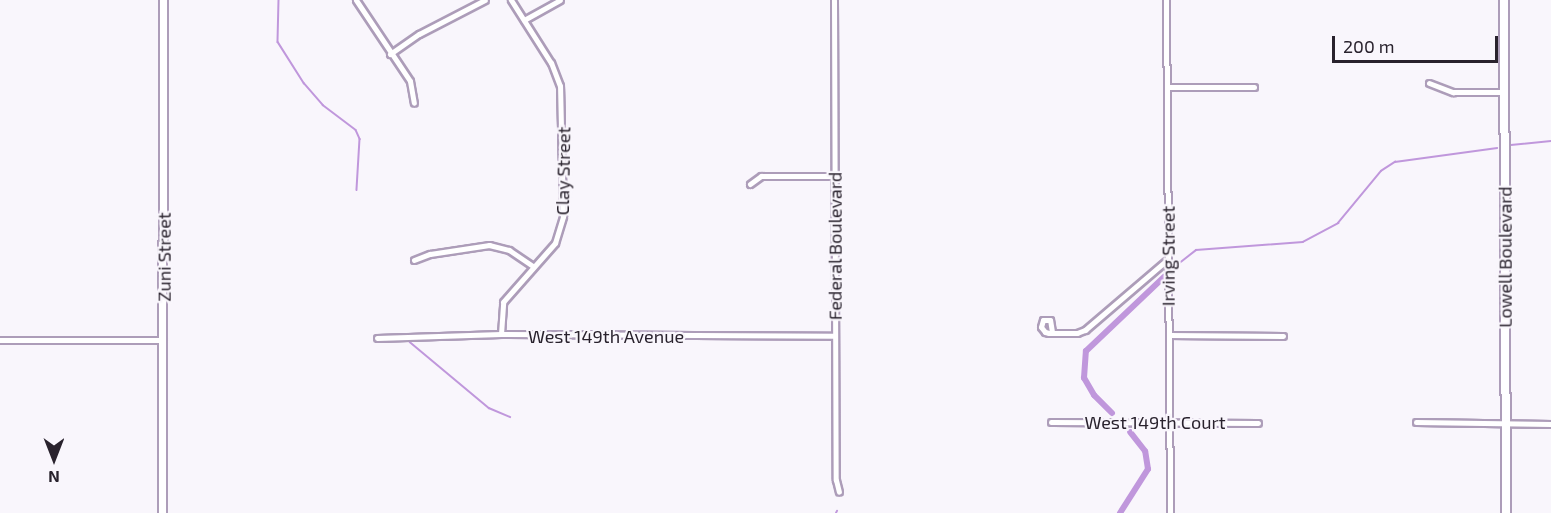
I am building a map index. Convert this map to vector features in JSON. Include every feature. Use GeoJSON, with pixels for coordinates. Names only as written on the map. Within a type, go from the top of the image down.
{"type":"FeatureCollection","features":[{"type":"Feature","properties":{"kind":"main road","name":"Lowell Boulevard"},"geometry":{"type":"LineString","coordinates":[[1504,0],[1506,513]]}},
{"type":"Feature","properties":{"kind":"street","name":"Zuni Street"},"geometry":{"type":"LineString","coordinates":[[162,513],[163,0]]}},
{"type":"Feature","properties":{"kind":"street"},"geometry":{"type":"LineString","coordinates":[[356,0],[410,81],[414,103]]}},
{"type":"Feature","properties":{"kind":"street"},"geometry":{"type":"LineString","coordinates":[[390,54],[485,0]]}},
{"type":"Feature","properties":{"kind":"street","name":"Clay Street"},"geometry":{"type":"LineString","coordinates":[[501,334],[503,302],[555,243],[562,224],[563,106],[557,77],[511,0]]}},
{"type":"Feature","properties":{"kind":"street"},"geometry":{"type":"LineString","coordinates":[[524,20],[560,0]]}},
{"type":"Feature","properties":{"kind":"street","name":"Federal Boulevard"},"geometry":{"type":"LineString","coordinates":[[834,0],[835,336],[839,492]]}},
{"type":"Feature","properties":{"kind":"street","name":"Irving Street"},"geometry":{"type":"LineString","coordinates":[[1166,0],[1170,513]]}},
{"type":"Feature","properties":{"kind":"street"},"geometry":{"type":"LineString","coordinates":[[1430,83],[1453,92],[1504,92]]}},
{"type":"Feature","properties":{"kind":"street"},"geometry":{"type":"LineString","coordinates":[[1167,87],[1254,87]]}},
{"type":"Feature","properties":{"kind":"street"},"geometry":{"type":"LineString","coordinates":[[750,184],[761,176],[835,176]]}},
{"type":"Feature","properties":{"kind":"street"},"geometry":{"type":"LineString","coordinates":[[414,260],[430,254],[489,245],[509,250],[533,266]]}},
{"type":"Feature","properties":{"kind":"street"},"geometry":{"type":"LineString","coordinates":[[1052,332],[1084,330],[1168,259]]}},
{"type":"Feature","properties":{"kind":"street","name":"West 149th Avenue"},"geometry":{"type":"LineString","coordinates":[[377,338],[501,334],[835,336]]}},
{"type":"Feature","properties":{"kind":"street"},"geometry":{"type":"LineString","coordinates":[[1169,335],[1283,336]]}},
{"type":"Feature","properties":{"kind":"street"},"geometry":{"type":"LineString","coordinates":[[0,340],[164,340]]}},
{"type":"Feature","properties":{"kind":"street","name":"West 149th Court"},"geometry":{"type":"LineString","coordinates":[[1051,422],[1258,423]]}},
{"type":"Feature","properties":{"kind":"street"},"geometry":{"type":"LineString","coordinates":[[1416,422],[1551,424]]}},
{"type":"Feature","properties":{"kind":"waterway"},"geometry":{"type":"LineString","coordinates":[[279,0],[278,42],[304,83],[323,105],[356,130],[360,139],[357,190]]}},
{"type":"Feature","properties":{"kind":"waterway"},"geometry":{"type":"LineString","coordinates":[[1511,145],[1551,141]]}},
{"type":"Feature","properties":{"kind":"waterway"},"geometry":{"type":"LineString","coordinates":[[1177,265],[1196,250],[1303,242],[1338,223],[1381,171],[1395,162],[1497,148]]}},
{"type":"Feature","properties":{"kind":"waterway"},"geometry":{"type":"LineString","coordinates":[[1112,413],[1094,395],[1084,378],[1086,351],[1164,277]]}},
{"type":"Feature","properties":{"kind":"waterway"},"geometry":{"type":"LineString","coordinates":[[410,342],[489,408],[510,417]]}},
{"type":"Feature","properties":{"kind":"waterway"},"geometry":{"type":"LineString","coordinates":[[1120,513],[1148,469],[1145,451],[1130,432]]}}]}
